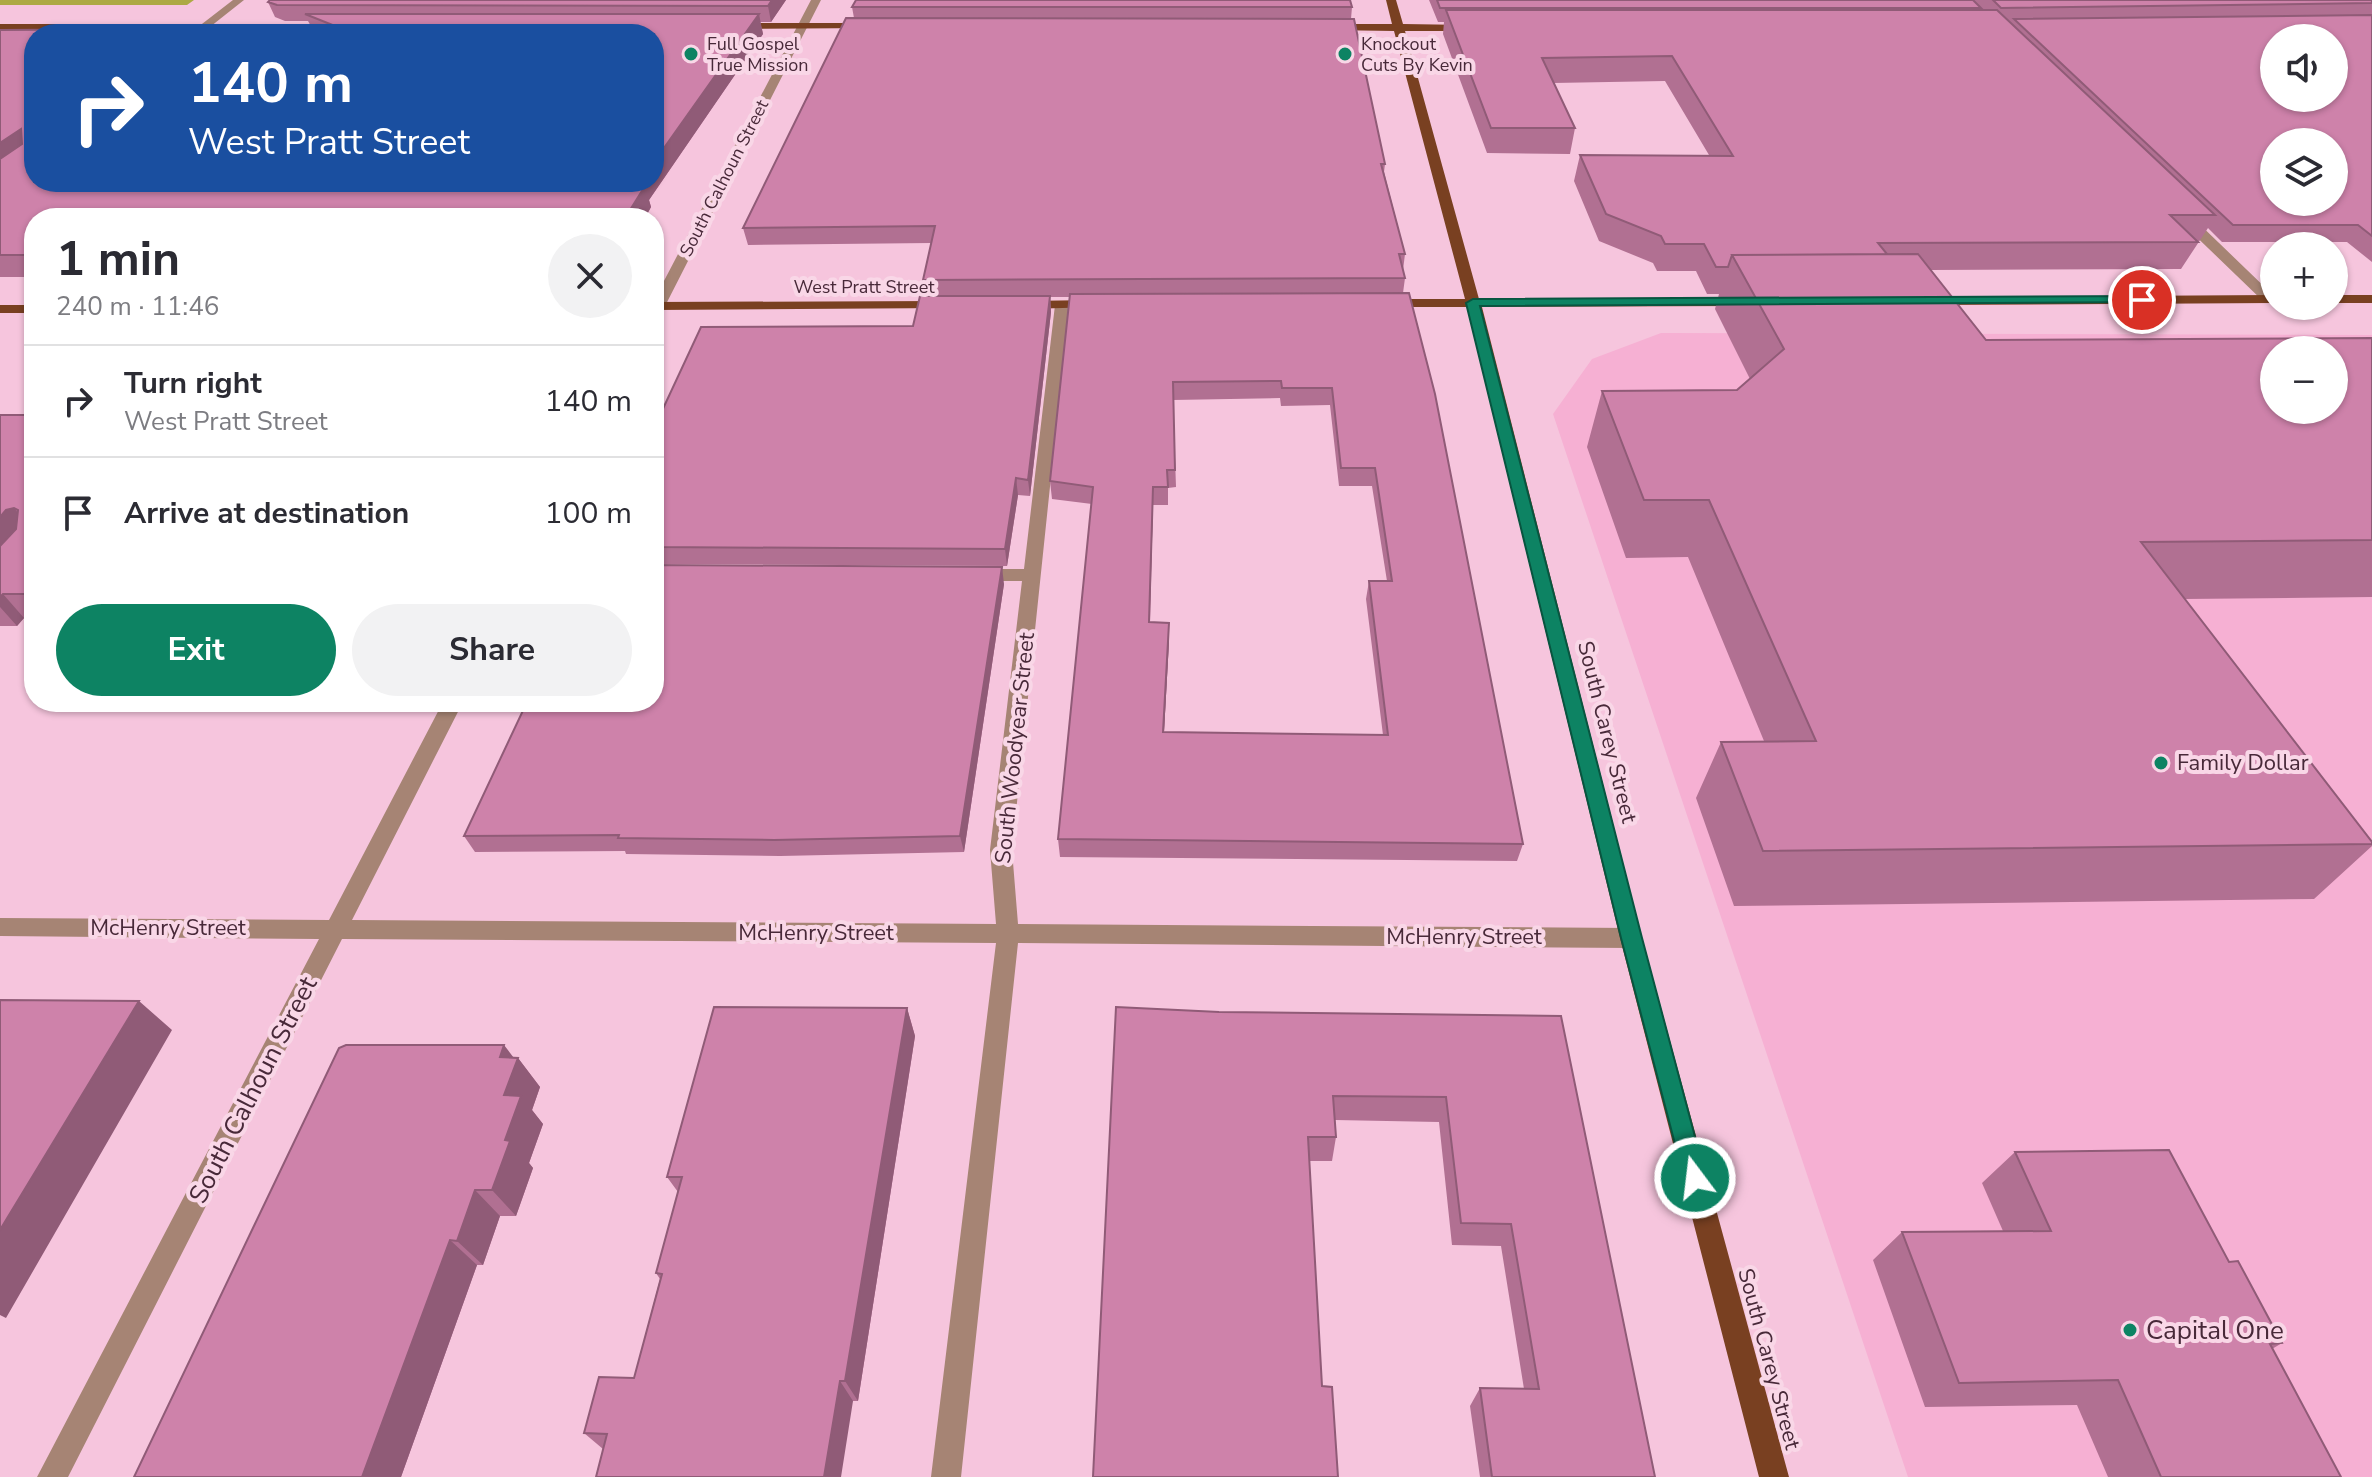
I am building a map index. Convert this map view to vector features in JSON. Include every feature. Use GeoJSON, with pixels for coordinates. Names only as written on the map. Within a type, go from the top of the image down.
{"type":"FeatureCollection","features":[{"type":"Feature","properties":{"kind":"main road","name":"South Carey Street"},"geometry":{"type":"LineString","coordinates":[[1391,0],[1473,303],[1631,938],[1774,1477]]}},
{"type":"Feature","properties":{"kind":"main road"},"geometry":{"type":"LineString","coordinates":[[729,26],[875,26]]}},
{"type":"Feature","properties":{"kind":"main road"},"geometry":{"type":"LineString","coordinates":[[0,27],[24,27]]}},
{"type":"Feature","properties":{"kind":"main road"},"geometry":{"type":"LineString","coordinates":[[1314,27],[1479,28]]}},
{"type":"Feature","properties":{"kind":"main road"},"geometry":{"type":"LineString","coordinates":[[1912,301],[2260,299]]}},
{"type":"Feature","properties":{"kind":"main road"},"geometry":{"type":"LineString","coordinates":[[2348,299],[2372,299]]}},
{"type":"Feature","properties":{"kind":"main road"},"geometry":{"type":"LineString","coordinates":[[1366,303],[1765,301]]}},
{"type":"Feature","properties":{"kind":"main road"},"geometry":{"type":"LineString","coordinates":[[1016,305],[1110,304]]}},
{"type":"Feature","properties":{"kind":"main road","name":"West Pratt Street"},"geometry":{"type":"LineString","coordinates":[[664,309],[954,305]]}},
{"type":"Feature","properties":{"kind":"main road"},"geometry":{"type":"LineString","coordinates":[[0,309],[24,309]]}},
{"type":"Feature","properties":{"kind":"street"},"geometry":{"type":"LineString","coordinates":[[207,24],[239,0]]}},
{"type":"Feature","properties":{"kind":"street","name":"South Calhoun Street"},"geometry":{"type":"LineString","coordinates":[[664,292],[816,0]]}},
{"type":"Feature","properties":{"kind":"street"},"geometry":{"type":"LineString","coordinates":[[2180,214],[2260,289]]}},
{"type":"Feature","properties":{"kind":"street","name":"South Woodyear Street"},"geometry":{"type":"LineString","coordinates":[[946,1477],[1008,934],[1001,850],[1062,305]]}},
{"type":"Feature","properties":{"kind":"street"},"geometry":{"type":"LineString","coordinates":[[955,574],[1034,575]]}},
{"type":"Feature","properties":{"kind":"street","name":"South Calhoun Street"},"geometry":{"type":"LineString","coordinates":[[52,1477],[448,712]]}},
{"type":"Feature","properties":{"kind":"street","name":"McHenry Street"},"geometry":{"type":"LineString","coordinates":[[0,927],[1631,938]]}},
{"type":"Feature","properties":{"kind":"shaded area"},"geometry":{"type":"Polygon","coordinates":[[[0,0],[194,0],[187,5],[0,5],[0,0]]]}},
{"type":"Feature","properties":{"kind":"shaded area"},"geometry":{"type":"Polygon","coordinates":[[[1661,333],[2372,335],[2372,1477],[1908,1477],[1553,414],[1592,359],[1661,333]]]}},
{"type":"Feature","properties":{"kind":"building"},"geometry":{"type":"Polygon","coordinates":[[[772,0],[768,6],[277,5],[268,2],[772,0]]]}},
{"type":"Feature","properties":{"kind":"building"},"geometry":{"type":"Polygon","coordinates":[[[856,0],[1350,0],[1352,7],[852,7],[856,0]]]}},
{"type":"Feature","properties":{"kind":"building"},"geometry":{"type":"Polygon","coordinates":[[[1437,0],[1973,0],[1981,8],[1440,8],[1437,0]]]}},
{"type":"Feature","properties":{"kind":"building"},"geometry":{"type":"Polygon","coordinates":[[[1993,0],[2372,0],[2372,3],[2001,8],[1993,0]]]}},
{"type":"Feature","properties":{"kind":"building"},"geometry":{"type":"Polygon","coordinates":[[[1446,10],[1997,10],[2215,215],[2170,215],[2198,242],[1878,243],[1887,254],[1732,255],[1728,267],[1716,267],[1704,244],[1665,244],[1661,236],[1606,214],[1580,155],[1733,156],[1672,56],[1542,58],[1575,128],[1491,128],[1446,10]]]}},
{"type":"Feature","properties":{"kind":"building"},"geometry":{"type":"Polygon","coordinates":[[[305,14],[759,14],[664,148],[664,24],[330,24],[305,14]]]}},
{"type":"Feature","properties":{"kind":"building"},"geometry":{"type":"Polygon","coordinates":[[[2372,15],[2372,236],[2358,225],[2233,225],[2014,19],[2372,15]]]}},
{"type":"Feature","properties":{"kind":"building"},"geometry":{"type":"Polygon","coordinates":[[[846,18],[1354,19],[1385,164],[1381,164],[1405,254],[1399,254],[1405,278],[923,280],[935,226],[743,228],[846,18]]]}},
{"type":"Feature","properties":{"kind":"building"},"geometry":{"type":"Polygon","coordinates":[[[0,30],[24,30],[24,192],[641,192],[631,208],[24,208],[24,255],[0,255],[0,159],[22,144],[21,129],[0,143],[0,30]]]}},
{"type":"Feature","properties":{"kind":"building"},"geometry":{"type":"Polygon","coordinates":[[[1918,254],[1986,340],[2260,339],[2260,424],[2348,424],[2348,338],[2372,338],[2372,540],[2141,542],[2372,844],[1763,851],[1721,742],[1816,741],[1709,500],[1644,500],[1602,391],[1737,390],[1784,349],[1732,255],[1918,254]]]}},
{"type":"Feature","properties":{"kind":"building"},"geometry":{"type":"Polygon","coordinates":[[[1409,293],[1435,394],[1523,844],[1058,839],[1093,487],[1050,481],[1070,294],[1409,293]],[[1281,381],[1173,382],[1175,470],[1167,470],[1168,487],[1153,487],[1149,622],[1169,623],[1163,732],[1388,735],[1369,581],[1392,581],[1375,468],[1341,468],[1332,388],[1282,388],[1281,381]]]}},
{"type":"Feature","properties":{"kind":"building"},"geometry":{"type":"Polygon","coordinates":[[[920,296],[1050,296],[1028,480],[1016,478],[1005,549],[664,547],[664,407],[701,327],[913,326],[920,296]]]}},
{"type":"Feature","properties":{"kind":"building"},"geometry":{"type":"Polygon","coordinates":[[[0,415],[24,415],[24,594],[3,594],[0,597],[0,546],[16,529],[18,510],[6,510],[0,517],[0,415]]]}},
{"type":"Feature","properties":{"kind":"building"},"geometry":{"type":"Polygon","coordinates":[[[664,565],[1002,567],[960,836],[774,840],[618,838],[619,835],[464,836],[522,712],[664,712],[664,565]]]}},
{"type":"Feature","properties":{"kind":"building"},"geometry":{"type":"Polygon","coordinates":[[[0,1000],[139,1001],[0,1230],[0,1000]]]}},
{"type":"Feature","properties":{"kind":"building"},"geometry":{"type":"Polygon","coordinates":[[[714,1007],[907,1008],[845,1381],[840,1381],[824,1477],[596,1477],[607,1434],[584,1433],[599,1377],[634,1378],[662,1274],[656,1273],[682,1177],[667,1177],[714,1007]]]}},
{"type":"Feature","properties":{"kind":"building"},"geometry":{"type":"Polygon","coordinates":[[[1116,1007],[1219,1012],[1561,1016],[1655,1477],[1492,1477],[1480,1388],[1539,1389],[1511,1224],[1461,1223],[1446,1097],[1333,1096],[1336,1137],[1308,1137],[1322,1386],[1332,1387],[1338,1477],[1093,1477],[1116,1007]]]}},
{"type":"Feature","properties":{"kind":"building"},"geometry":{"type":"Polygon","coordinates":[[[346,1045],[504,1045],[500,1057],[518,1058],[504,1095],[521,1096],[505,1140],[510,1141],[492,1190],[475,1190],[457,1241],[450,1240],[362,1477],[134,1477],[339,1048],[346,1045]]]}},
{"type":"Feature","properties":{"kind":"building"},"geometry":{"type":"Polygon","coordinates":[[[2169,1150],[2229,1262],[2238,1261],[2282,1343],[2270,1344],[2341,1477],[2161,1477],[2118,1380],[1959,1383],[1902,1232],[2051,1231],[2015,1152],[2169,1150]]]}},
{"type":"Feature","properties":{"kind":"place","name":"Full Gospel True Mission"},"geometry":{"type":"Point","coordinates":[691,54]}},
{"type":"Feature","properties":{"kind":"place","name":"Knockout Cuts By Kevin"},"geometry":{"type":"Point","coordinates":[1345,54]}},
{"type":"Feature","properties":{"kind":"place","name":"Family Dollar"},"geometry":{"type":"Point","coordinates":[2161,763]}},
{"type":"Feature","properties":{"kind":"place","name":"Capital One"},"geometry":{"type":"Point","coordinates":[2130,1330]}},
{"type":"Feature","properties":{"kind":"route"},"geometry":{"type":"LineString","coordinates":[[1695,1178],[1631,938],[1473,303],[2142,300]]}}]}
